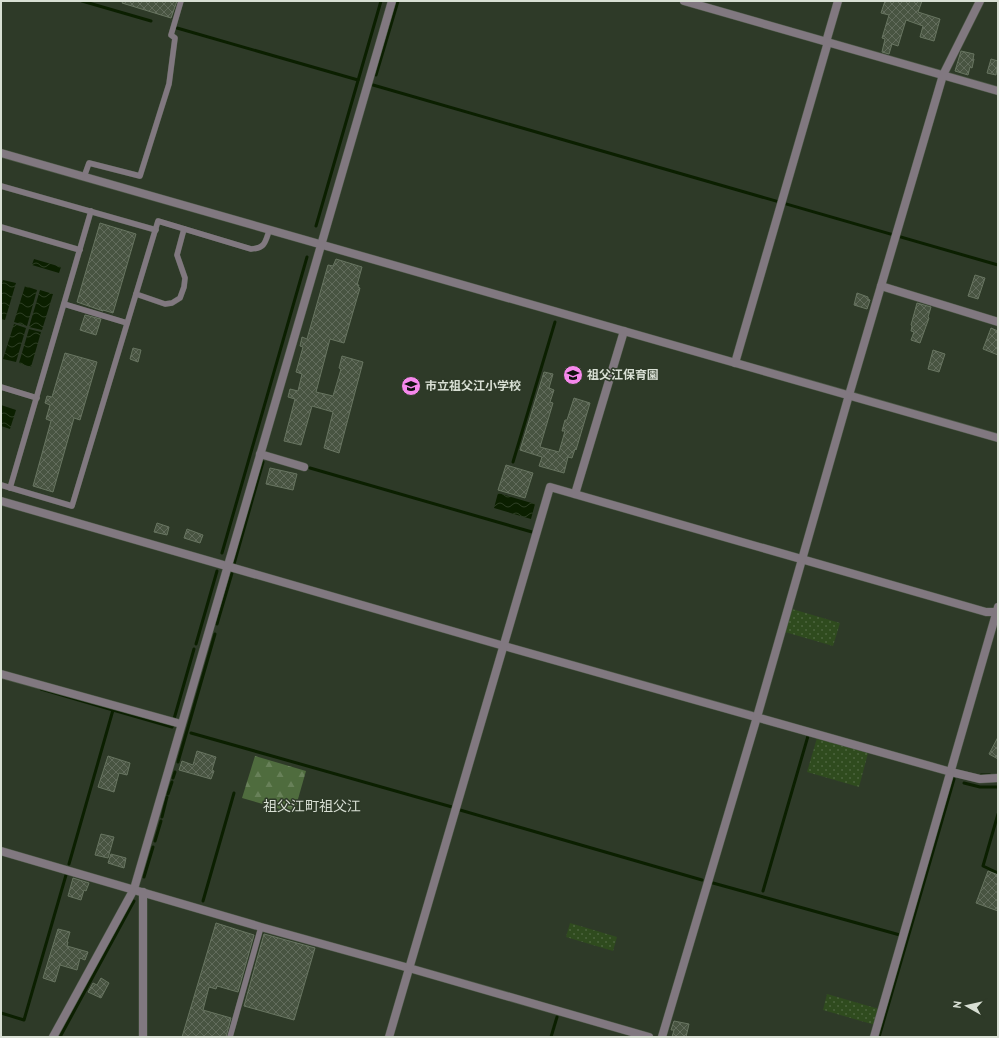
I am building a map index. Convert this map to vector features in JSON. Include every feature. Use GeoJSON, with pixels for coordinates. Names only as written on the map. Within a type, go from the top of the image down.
{"type":"FeatureCollection","features":[{"type":"Feature","properties":{"kind":"street"},"geometry":{"type":"LineString","coordinates":[[53,1037],[134,889],[392,1]]}},
{"type":"Feature","properties":{"kind":"street"},"geometry":{"type":"LineString","coordinates":[[684,1],[998,91]]}},
{"type":"Feature","properties":{"kind":"street"},"geometry":{"type":"LineString","coordinates":[[736,363],[838,1]]}},
{"type":"Feature","properties":{"kind":"street"},"geometry":{"type":"LineString","coordinates":[[662,1037],[757,717],[849,395],[943,75],[980,1]]}},
{"type":"Feature","properties":{"kind":"street"},"geometry":{"type":"LineString","coordinates":[[1,153],[320,246],[998,438]]}},
{"type":"Feature","properties":{"kind":"street"},"geometry":{"type":"LineString","coordinates":[[881,286],[998,322]]}},
{"type":"Feature","properties":{"kind":"street"},"geometry":{"type":"LineString","coordinates":[[575,494],[624,331]]}},
{"type":"Feature","properties":{"kind":"street"},"geometry":{"type":"LineString","coordinates":[[260,454],[304,467]]}},
{"type":"Feature","properties":{"kind":"street"},"geometry":{"type":"LineString","coordinates":[[389,1037],[550,487],[986,612],[998,610],[874,1037]]}},
{"type":"Feature","properties":{"kind":"street"},"geometry":{"type":"LineString","coordinates":[[1,501],[504,646],[951,772],[980,779],[998,778]]}},
{"type":"Feature","properties":{"kind":"street"},"geometry":{"type":"LineString","coordinates":[[1,674],[181,724]]}},
{"type":"Feature","properties":{"kind":"street"},"geometry":{"type":"LineString","coordinates":[[1,851],[650,1037]]}},
{"type":"Feature","properties":{"kind":"street"},"geometry":{"type":"LineString","coordinates":[[143,892],[143,1037]]}},
{"type":"Feature","properties":{"kind":"lane"},"geometry":{"type":"LineString","coordinates":[[84,177],[89,162],[140,176],[169,84],[175,38],[171,35],[181,1]]}},
{"type":"Feature","properties":{"kind":"lane"},"geometry":{"type":"LineString","coordinates":[[1,186],[156,230]]}},
{"type":"Feature","properties":{"kind":"lane"},"geometry":{"type":"LineString","coordinates":[[10,488],[91,211]]}},
{"type":"Feature","properties":{"kind":"lane"},"geometry":{"type":"LineString","coordinates":[[1,485],[72,506],[158,221],[251,249],[259,249],[265,243],[269,231]]}},
{"type":"Feature","properties":{"kind":"lane"},"geometry":{"type":"LineString","coordinates":[[1,227],[80,250]]}},
{"type":"Feature","properties":{"kind":"lane"},"geometry":{"type":"LineString","coordinates":[[136,294],[165,304],[172,303],[180,298],[184,287],[185,278],[177,255],[184,229]]}},
{"type":"Feature","properties":{"kind":"lane"},"geometry":{"type":"LineString","coordinates":[[64,304],[127,323]]}},
{"type":"Feature","properties":{"kind":"lane"},"geometry":{"type":"LineString","coordinates":[[1,387],[36,398]]}},
{"type":"Feature","properties":{"kind":"lane"},"geometry":{"type":"LineString","coordinates":[[230,1037],[262,927]]}},
{"type":"Feature","properties":{"kind":"shaded area"},"geometry":{"type":"Polygon","coordinates":[[[792,609],[840,623],[833,646],[785,632],[792,609]]]}},
{"type":"Feature","properties":{"kind":"shaded area"},"geometry":{"type":"Polygon","coordinates":[[[817,738],[868,753],[859,787],[807,772],[817,738]]]}},
{"type":"Feature","properties":{"kind":"shaded area"},"geometry":{"type":"Polygon","coordinates":[[[570,923],[617,937],[613,951],[566,937],[570,923]]]}},
{"type":"Feature","properties":{"kind":"shaded area"},"geometry":{"type":"Polygon","coordinates":[[[827,994],[879,1009],[875,1025],[823,1010],[827,994]]]}},
{"type":"Feature","properties":{"kind":"green space"},"geometry":{"type":"Polygon","coordinates":[[[255,756],[306,771],[294,813],[242,798],[255,756]]]}},
{"type":"Feature","properties":{"kind":"water"},"geometry":{"type":"Polygon","coordinates":[[[34,259],[61,267],[59,273],[32,265],[34,259]]]}},
{"type":"Feature","properties":{"kind":"water"},"geometry":{"type":"Polygon","coordinates":[[[3,280],[16,283],[5,320],[1,319],[1,287],[3,280]]]}},
{"type":"Feature","properties":{"kind":"water"},"geometry":{"type":"Polygon","coordinates":[[[25,286],[37,290],[27,326],[14,322],[25,286]]]}},
{"type":"Feature","properties":{"kind":"water"},"geometry":{"type":"Polygon","coordinates":[[[40,290],[53,294],[42,330],[29,327],[40,290]]]}},
{"type":"Feature","properties":{"kind":"water"},"geometry":{"type":"Polygon","coordinates":[[[14,324],[26,328],[16,362],[3,359],[14,324]]]}},
{"type":"Feature","properties":{"kind":"water"},"geometry":{"type":"Polygon","coordinates":[[[29,329],[41,332],[31,367],[19,363],[29,329]]]}},
{"type":"Feature","properties":{"kind":"water"},"geometry":{"type":"Polygon","coordinates":[[[1,405],[16,410],[10,429],[1,426],[1,405]]]}},
{"type":"Feature","properties":{"kind":"water"},"geometry":{"type":"Polygon","coordinates":[[[498,493],[535,504],[531,519],[494,508],[498,493]]]}},
{"type":"Feature","properties":{"kind":"building"},"geometry":{"type":"Polygon","coordinates":[[[123,1],[177,1],[171,18],[122,3],[123,1]]]}},
{"type":"Feature","properties":{"kind":"building"},"geometry":{"type":"Polygon","coordinates":[[[885,1],[922,1],[918,12],[940,19],[934,41],[920,37],[923,26],[906,20],[898,46],[892,44],[889,54],[882,52],[885,39],[882,38],[889,15],[881,13],[885,1]]]}},
{"type":"Feature","properties":{"kind":"building"},"geometry":{"type":"Polygon","coordinates":[[[961,51],[974,54],[972,68],[970,67],[968,75],[955,71],[961,51]]]}},
{"type":"Feature","properties":{"kind":"building"},"geometry":{"type":"Polygon","coordinates":[[[991,59],[998,61],[996,75],[987,73],[991,59]]]}},
{"type":"Feature","properties":{"kind":"building"},"geometry":{"type":"Polygon","coordinates":[[[100,223],[136,234],[113,313],[77,302],[100,223]]]}},
{"type":"Feature","properties":{"kind":"building"},"geometry":{"type":"Polygon","coordinates":[[[336,259],[362,267],[357,285],[359,285],[358,287],[360,288],[344,343],[330,339],[316,392],[333,396],[341,369],[339,368],[342,356],[363,362],[339,453],[324,448],[333,412],[312,406],[301,445],[284,441],[295,399],[288,397],[290,389],[298,391],[302,374],[296,372],[303,347],[300,346],[302,337],[307,339],[328,265],[333,266],[336,259]]]}},
{"type":"Feature","properties":{"kind":"building"},"geometry":{"type":"Polygon","coordinates":[[[975,275],[985,278],[978,299],[968,296],[975,275]]]}},
{"type":"Feature","properties":{"kind":"building"},"geometry":{"type":"Polygon","coordinates":[[[857,293],[868,297],[870,300],[867,309],[854,305],[857,293]]]}},
{"type":"Feature","properties":{"kind":"building"},"geometry":{"type":"Polygon","coordinates":[[[917,303],[931,307],[929,318],[920,343],[911,340],[914,332],[911,331],[911,325],[917,303]]]}},
{"type":"Feature","properties":{"kind":"building"},"geometry":{"type":"Polygon","coordinates":[[[85,315],[101,319],[96,335],[80,330],[85,315]]]}},
{"type":"Feature","properties":{"kind":"building"},"geometry":{"type":"Polygon","coordinates":[[[991,328],[998,331],[998,355],[983,349],[991,328]]]}},
{"type":"Feature","properties":{"kind":"building"},"geometry":{"type":"Polygon","coordinates":[[[133,348],[141,350],[138,362],[130,359],[133,348]]]}},
{"type":"Feature","properties":{"kind":"building"},"geometry":{"type":"Polygon","coordinates":[[[933,350],[945,354],[939,372],[928,369],[933,350]]]}},
{"type":"Feature","properties":{"kind":"building"},"geometry":{"type":"Polygon","coordinates":[[[65,353],[97,362],[80,420],[74,418],[53,492],[33,486],[51,421],[46,419],[50,405],[45,403],[47,396],[52,397],[65,353]]]}},
{"type":"Feature","properties":{"kind":"building"},"geometry":{"type":"Polygon","coordinates":[[[544,372],[553,374],[549,388],[554,390],[550,402],[553,403],[540,447],[559,452],[565,431],[562,431],[565,420],[567,420],[574,398],[590,403],[576,450],[575,449],[572,458],[568,457],[564,473],[539,466],[542,457],[520,450],[544,372]]]}},
{"type":"Feature","properties":{"kind":"building"},"geometry":{"type":"Polygon","coordinates":[[[506,465],[533,473],[525,498],[498,490],[506,465]]]}},
{"type":"Feature","properties":{"kind":"building"},"geometry":{"type":"Polygon","coordinates":[[[270,468],[297,474],[293,490],[266,484],[270,468]]]}},
{"type":"Feature","properties":{"kind":"building"},"geometry":{"type":"Polygon","coordinates":[[[157,523],[169,527],[167,535],[154,532],[157,523]]]}},
{"type":"Feature","properties":{"kind":"building"},"geometry":{"type":"Polygon","coordinates":[[[187,529],[203,535],[200,543],[184,538],[187,529]]]}},
{"type":"Feature","properties":{"kind":"building"},"geometry":{"type":"Polygon","coordinates":[[[998,737],[998,759],[989,754],[998,737]]]}},
{"type":"Feature","properties":{"kind":"building"},"geometry":{"type":"Polygon","coordinates":[[[197,751],[216,757],[211,779],[179,770],[182,761],[193,765],[197,751]]]}},
{"type":"Feature","properties":{"kind":"building"},"geometry":{"type":"Polygon","coordinates":[[[108,756],[130,763],[127,775],[119,773],[114,792],[98,787],[108,756]]]}},
{"type":"Feature","properties":{"kind":"building"},"geometry":{"type":"Polygon","coordinates":[[[101,834],[114,837],[108,858],[95,855],[101,834]]]}},
{"type":"Feature","properties":{"kind":"building"},"geometry":{"type":"Polygon","coordinates":[[[111,854],[126,858],[124,868],[108,863],[111,854]]]}},
{"type":"Feature","properties":{"kind":"building"},"geometry":{"type":"Polygon","coordinates":[[[988,871],[998,875],[998,911],[976,903],[988,871]]]}},
{"type":"Feature","properties":{"kind":"building"},"geometry":{"type":"Polygon","coordinates":[[[73,878],[89,883],[86,891],[84,890],[81,900],[68,896],[73,878]]]}},
{"type":"Feature","properties":{"kind":"building"},"geometry":{"type":"Polygon","coordinates":[[[216,923],[254,935],[238,992],[217,986],[216,989],[209,987],[203,1010],[231,1018],[226,1037],[182,1037],[216,923]]]}},
{"type":"Feature","properties":{"kind":"building"},"geometry":{"type":"Polygon","coordinates":[[[58,929],[70,932],[67,946],[88,952],[85,960],[80,958],[77,970],[60,965],[55,982],[43,978],[58,929]]]}},
{"type":"Feature","properties":{"kind":"building"},"geometry":{"type":"Polygon","coordinates":[[[264,934],[315,948],[294,1020],[244,1006],[264,934]]]}},
{"type":"Feature","properties":{"kind":"building"},"geometry":{"type":"Polygon","coordinates":[[[101,978],[109,983],[101,998],[88,992],[93,983],[97,985],[101,978]]]}},
{"type":"Feature","properties":{"kind":"building"},"geometry":{"type":"Polygon","coordinates":[[[674,1021],[689,1024],[686,1037],[672,1037],[674,1030],[671,1030],[674,1021]]]}},
{"type":"Feature","properties":{"kind":"waterway"},"geometry":{"type":"LineString","coordinates":[[82,1],[151,21]]}},
{"type":"Feature","properties":{"kind":"waterway"},"geometry":{"type":"LineString","coordinates":[[316,226],[381,1]]}},
{"type":"Feature","properties":{"kind":"waterway"},"geometry":{"type":"LineString","coordinates":[[376,75],[398,1]]}},
{"type":"Feature","properties":{"kind":"waterway"},"geometry":{"type":"LineString","coordinates":[[177,28],[358,80]]}},
{"type":"Feature","properties":{"kind":"waterway"},"geometry":{"type":"LineString","coordinates":[[373,85],[998,265]]}},
{"type":"Feature","properties":{"kind":"waterway"},"geometry":{"type":"LineString","coordinates":[[222,553],[307,257]]}},
{"type":"Feature","properties":{"kind":"waterway"},"geometry":{"type":"LineString","coordinates":[[513,462],[555,322]]}},
{"type":"Feature","properties":{"kind":"waterway"},"geometry":{"type":"LineString","coordinates":[[234,564],[263,462]]}},
{"type":"Feature","properties":{"kind":"waterway"},"geometry":{"type":"LineString","coordinates":[[310,468],[532,532]]}},
{"type":"Feature","properties":{"kind":"waterway"},"geometry":{"type":"LineString","coordinates":[[196,644],[217,571]]}},
{"type":"Feature","properties":{"kind":"waterway"},"geometry":{"type":"LineString","coordinates":[[217,624],[232,573]]}},
{"type":"Feature","properties":{"kind":"waterway"},"geometry":{"type":"LineString","coordinates":[[178,762],[215,634]]}},
{"type":"Feature","properties":{"kind":"waterway"},"geometry":{"type":"LineString","coordinates":[[174,719],[194,649]]}},
{"type":"Feature","properties":{"kind":"waterway"},"geometry":{"type":"LineString","coordinates":[[41,689],[113,710]]}},
{"type":"Feature","properties":{"kind":"waterway"},"geometry":{"type":"LineString","coordinates":[[69,864],[113,710],[172,727],[173,725]]}},
{"type":"Feature","properties":{"kind":"waterway"},"geometry":{"type":"LineString","coordinates":[[191,733],[452,807]]}},
{"type":"Feature","properties":{"kind":"waterway"},"geometry":{"type":"LineString","coordinates":[[763,891],[808,736]]}},
{"type":"Feature","properties":{"kind":"waterway"},"geometry":{"type":"LineString","coordinates":[[173,778],[175,772]]}},
{"type":"Feature","properties":{"kind":"waterway"},"geometry":{"type":"LineString","coordinates":[[981,775],[990,775]]}},
{"type":"Feature","properties":{"kind":"waterway"},"geometry":{"type":"LineString","coordinates":[[879,1037],[954,779]]}},
{"type":"Feature","properties":{"kind":"waterway"},"geometry":{"type":"LineString","coordinates":[[168,794],[172,782]]}},
{"type":"Feature","properties":{"kind":"waterway"},"geometry":{"type":"LineString","coordinates":[[964,783],[980,787],[998,787]]}},
{"type":"Feature","properties":{"kind":"waterway"},"geometry":{"type":"LineString","coordinates":[[203,901],[234,793]]}},
{"type":"Feature","properties":{"kind":"waterway"},"geometry":{"type":"LineString","coordinates":[[162,817],[167,797]]}},
{"type":"Feature","properties":{"kind":"waterway"},"geometry":{"type":"LineString","coordinates":[[460,810],[702,880]]}},
{"type":"Feature","properties":{"kind":"waterway"},"geometry":{"type":"LineString","coordinates":[[998,814],[983,866],[998,873]]}},
{"type":"Feature","properties":{"kind":"waterway"},"geometry":{"type":"LineString","coordinates":[[155,841],[161,821]]}},
{"type":"Feature","properties":{"kind":"waterway"},"geometry":{"type":"LineString","coordinates":[[144,877],[153,847]]}},
{"type":"Feature","properties":{"kind":"waterway"},"geometry":{"type":"LineString","coordinates":[[1,1013],[24,1020],[66,875]]}},
{"type":"Feature","properties":{"kind":"waterway"},"geometry":{"type":"LineString","coordinates":[[713,883],[900,935]]}},
{"type":"Feature","properties":{"kind":"waterway"},"geometry":{"type":"LineString","coordinates":[[60,1037],[134,901]]}},
{"type":"Feature","properties":{"kind":"waterway"},"geometry":{"type":"LineString","coordinates":[[551,1037],[557,1017]]}},
{"type":"Feature","properties":{"kind":"place","name":"祖父江保育園"},"geometry":{"type":"Point","coordinates":[573,375]}},
{"type":"Feature","properties":{"kind":"place","name":"市立祖父江小学校"},"geometry":{"type":"Point","coordinates":[411,386]}},
{"type":"Feature","properties":{"kind":"district","name":"祖父江町祖父江"},"geometry":{"type":"Point","coordinates":[312,806]}}]}
